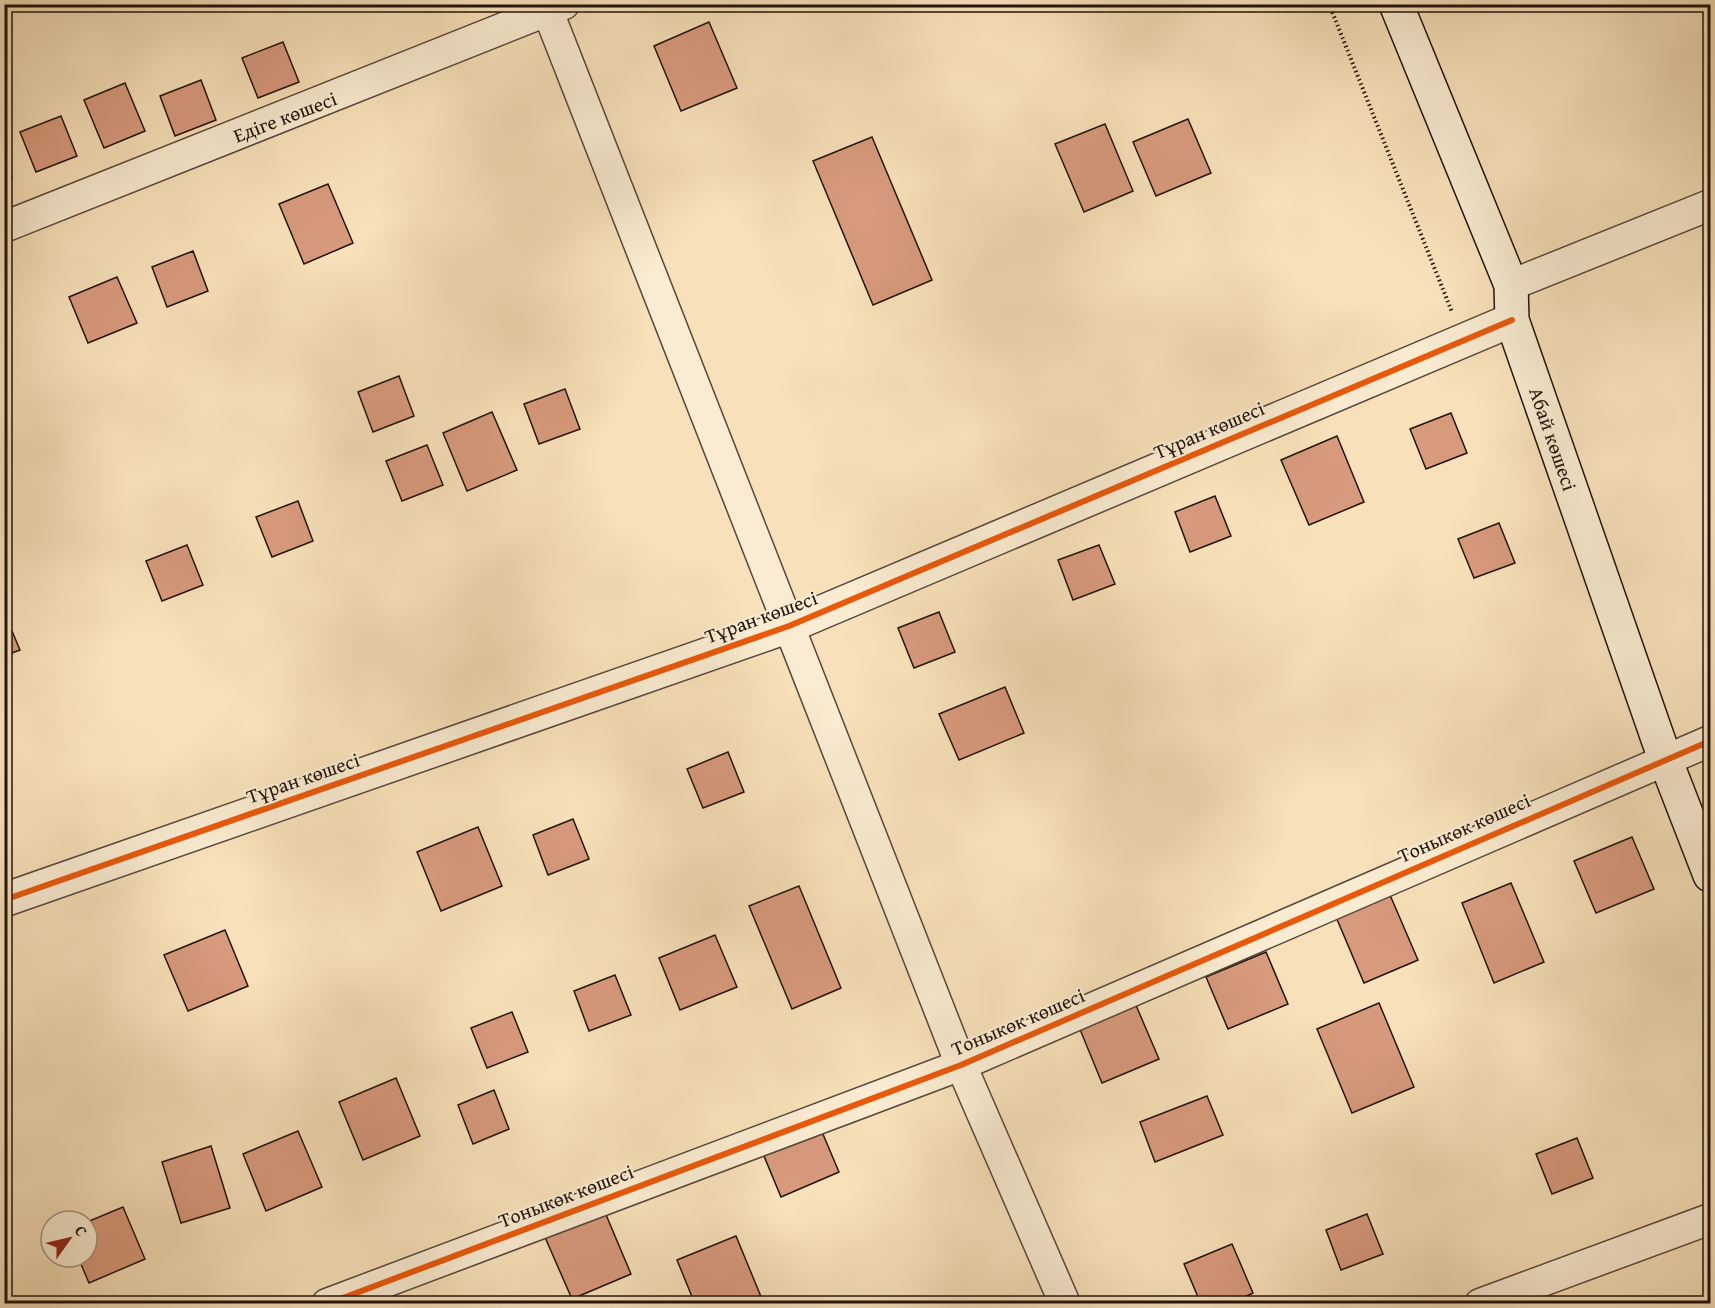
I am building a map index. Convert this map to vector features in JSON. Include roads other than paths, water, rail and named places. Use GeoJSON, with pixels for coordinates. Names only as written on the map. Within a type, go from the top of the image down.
{"type":"FeatureCollection","features":[{"type":"Feature","properties":{"kind":"street","name":"Абай көшесі"},"geometry":{"type":"LineString","coordinates":[[1396,4],[1511,285],[1512,321],[1665,759],[1710,875]]}},
{"type":"Feature","properties":{"kind":"street"},"geometry":{"type":"LineString","coordinates":[[552,7],[789,626],[961,1065],[1065,1304]]}},
{"type":"Feature","properties":{"kind":"street","name":"Едіге көшесі"},"geometry":{"type":"LineString","coordinates":[[4,227],[552,7]]}},
{"type":"Feature","properties":{"kind":"street"},"geometry":{"type":"LineString","coordinates":[[1511,285],[1710,205]]}},
{"type":"Feature","properties":{"kind":"street","name":"Тұран көшесі"},"geometry":{"type":"LineString","coordinates":[[4,900],[789,626],[1512,321]]}},
{"type":"Feature","properties":{"kind":"street","name":"Тоныкөк көшесі"},"geometry":{"type":"LineString","coordinates":[[327,1304],[961,1065],[1710,741]]}},
{"type":"Feature","properties":{"kind":"street"},"geometry":{"type":"LineString","coordinates":[[1480,1304],[1710,1219]]}}]}
